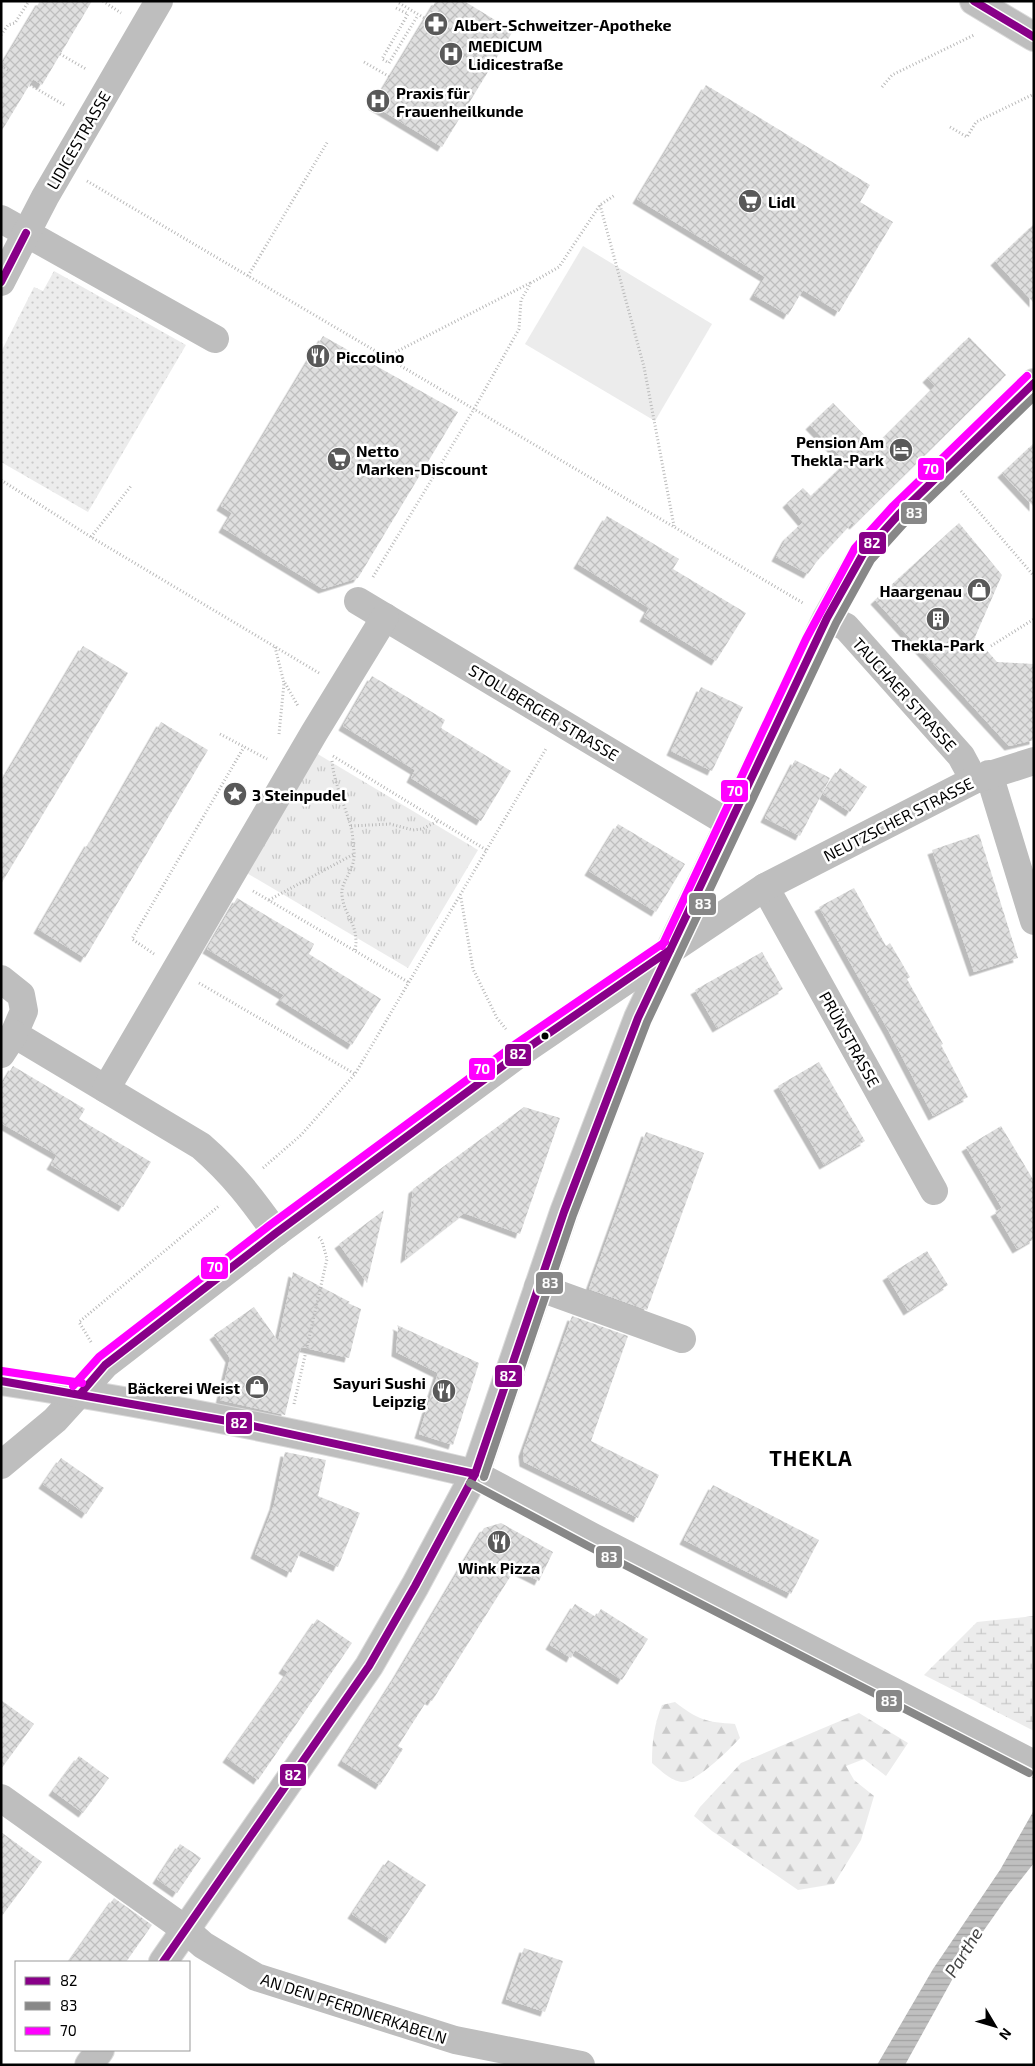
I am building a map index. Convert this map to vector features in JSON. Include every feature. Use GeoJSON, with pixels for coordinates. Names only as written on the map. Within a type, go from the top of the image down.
{"type":"FeatureCollection","features":[{"type":"Feature","properties":{"kind":"street","name":"LIDICESTRASSE"},"geometry":{"type":"LineString","coordinates":[[1,282],[63,166],[159,1]]}},
{"type":"Feature","properties":{"kind":"street"},"geometry":{"type":"LineString","coordinates":[[974,1],[1034,37]]}},
{"type":"Feature","properties":{"kind":"street"},"geometry":{"type":"LineString","coordinates":[[1,219],[215,339]]}},
{"type":"Feature","properties":{"kind":"street"},"geometry":{"type":"LineString","coordinates":[[164,1961],[369,1666],[415,1586],[475,1474],[538,1287],[607,1097],[638,1018],[827,618],[863,554],[900,513],[1034,383]]}},
{"type":"Feature","properties":{"kind":"street","name":"STOLLBERGER STRASSE"},"geometry":{"type":"LineString","coordinates":[[358,601],[730,824]]}},
{"type":"Feature","properties":{"kind":"street"},"geometry":{"type":"LineString","coordinates":[[106,1089],[291,772],[385,617]]}},
{"type":"Feature","properties":{"kind":"street","name":"TAUCHAER STRASSE"},"geometry":{"type":"LineString","coordinates":[[827,618],[846,627],[981,777],[1034,922]]}},
{"type":"Feature","properties":{"kind":"street","name":"NEUTZSCHER STRASSE"},"geometry":{"type":"LineString","coordinates":[[1,1464],[55,1420],[105,1365],[276,1233],[523,1051],[671,950],[765,887],[981,777],[1034,761]]}},
{"type":"Feature","properties":{"kind":"street","name":"PRÜNSTRASSE"},"geometry":{"type":"LineString","coordinates":[[765,887],[934,1191]]}},
{"type":"Feature","properties":{"kind":"street"},"geometry":{"type":"LineString","coordinates":[[1,979],[21,995],[24,1011],[8,1044],[106,1089],[201,1146],[225,1167],[242,1186],[276,1233]]}},
{"type":"Feature","properties":{"kind":"street"},"geometry":{"type":"LineString","coordinates":[[538,1287],[682,1339]]}},
{"type":"Feature","properties":{"kind":"street"},"geometry":{"type":"LineString","coordinates":[[1,1381],[81,1393],[288,1431],[475,1474],[593,1537],[1034,1764]]}},
{"type":"Feature","properties":{"kind":"street","name":"AN DEN PFERDNERKABELN"},"geometry":{"type":"LineString","coordinates":[[1,1798],[186,1930],[203,1946],[256,1977],[455,2040],[581,2065]]}},
{"type":"Feature","properties":{"kind":"street"},"geometry":{"type":"LineString","coordinates":[[89,2065],[99,2051]]}},
{"type":"Feature","properties":{"kind":"path"},"geometry":{"type":"LineString","coordinates":[[1,35],[8,25],[15,23],[28,1]]}},
{"type":"Feature","properties":{"kind":"path"},"geometry":{"type":"LineString","coordinates":[[103,1],[108,4]]}},
{"type":"Feature","properties":{"kind":"path"},"geometry":{"type":"LineString","coordinates":[[399,3],[426,19]]}},
{"type":"Feature","properties":{"kind":"path"},"geometry":{"type":"LineString","coordinates":[[396,8],[408,14],[382,58],[389,63],[418,14]]}},
{"type":"Feature","properties":{"kind":"path"},"geometry":{"type":"LineString","coordinates":[[882,87],[892,74],[1006,20]]}},
{"type":"Feature","properties":{"kind":"path"},"geometry":{"type":"LineString","coordinates":[[60,54],[70,60]]}},
{"type":"Feature","properties":{"kind":"path"},"geometry":{"type":"LineString","coordinates":[[364,62],[390,77]]}},
{"type":"Feature","properties":{"kind":"path"},"geometry":{"type":"LineString","coordinates":[[1,66],[8,70]]}},
{"type":"Feature","properties":{"kind":"path"},"geometry":{"type":"LineString","coordinates":[[30,85],[89,120]]}},
{"type":"Feature","properties":{"kind":"path"},"geometry":{"type":"LineString","coordinates":[[950,127],[967,137],[976,122],[1034,94]]}},
{"type":"Feature","properties":{"kind":"path"},"geometry":{"type":"LineString","coordinates":[[248,276],[328,141]]}},
{"type":"Feature","properties":{"kind":"path"},"geometry":{"type":"LineString","coordinates":[[63,166],[827,618]]}},
{"type":"Feature","properties":{"kind":"path"},"geometry":{"type":"LineString","coordinates":[[386,357],[559,267],[600,205],[615,195]]}},
{"type":"Feature","properties":{"kind":"path"},"geometry":{"type":"LineString","coordinates":[[600,205],[644,367],[674,527]]}},
{"type":"Feature","properties":{"kind":"path"},"geometry":{"type":"LineString","coordinates":[[358,601],[474,409],[519,329],[521,300],[531,283]]}},
{"type":"Feature","properties":{"kind":"path"},"geometry":{"type":"LineString","coordinates":[[942,472],[1034,576]]}},
{"type":"Feature","properties":{"kind":"path"},"geometry":{"type":"LineString","coordinates":[[1,480],[91,537],[296,659]]}},
{"type":"Feature","properties":{"kind":"path"},"geometry":{"type":"LineString","coordinates":[[91,537],[131,486]]}},
{"type":"Feature","properties":{"kind":"path"},"geometry":{"type":"LineString","coordinates":[[991,646],[1034,619]]}},
{"type":"Feature","properties":{"kind":"path"},"geometry":{"type":"LineString","coordinates":[[275,646],[284,683],[279,737]]}},
{"type":"Feature","properties":{"kind":"path"},"geometry":{"type":"LineString","coordinates":[[105,1365],[79,1322],[301,1135],[355,1074],[408,982],[488,851],[561,723]]}},
{"type":"Feature","properties":{"kind":"path"},"geometry":{"type":"LineString","coordinates":[[220,734],[291,772]]}},
{"type":"Feature","properties":{"kind":"path"},"geometry":{"type":"LineString","coordinates":[[244,746],[132,939],[176,970],[355,1074]]}},
{"type":"Feature","properties":{"kind":"path"},"geometry":{"type":"LineString","coordinates":[[355,951],[357,939],[355,928],[342,895],[343,886],[354,865],[351,826],[333,772],[332,756],[488,851]]}},
{"type":"Feature","properties":{"kind":"path"},"geometry":{"type":"LineString","coordinates":[[351,826],[390,824],[413,830],[422,829],[438,820]]}},
{"type":"Feature","properties":{"kind":"path"},"geometry":{"type":"LineString","coordinates":[[269,900],[354,853]]}},
{"type":"Feature","properties":{"kind":"path"},"geometry":{"type":"LineString","coordinates":[[229,877],[408,982]]}},
{"type":"Feature","properties":{"kind":"path"},"geometry":{"type":"LineString","coordinates":[[461,897],[473,969],[497,1018],[523,1051]]}},
{"type":"Feature","properties":{"kind":"path"},"geometry":{"type":"LineString","coordinates":[[288,1431],[327,1259],[322,1240],[301,1215]]}},
{"type":"Feature","properties":{"kind":"green space"},"geometry":{"type":"Polygon","coordinates":[[[583,246],[712,324],[655,421],[525,344],[583,246]]]}},
{"type":"Feature","properties":{"kind":"green space"},"geometry":{"type":"Polygon","coordinates":[[[54,271],[186,345],[88,512],[1,462],[1,352],[34,287],[43,291],[54,271]]]}},
{"type":"Feature","properties":{"kind":"green space"},"geometry":{"type":"Polygon","coordinates":[[[316,753],[478,850],[408,968],[245,872],[316,753]]]}},
{"type":"Feature","properties":{"kind":"green space"},"geometry":{"type":"Polygon","coordinates":[[[1034,1616],[1034,1731],[924,1675],[977,1622],[1034,1616]]]}},
{"type":"Feature","properties":{"kind":"green space"},"geometry":{"type":"Polygon","coordinates":[[[675,1702],[690,1713],[703,1719],[735,1724],[740,1738],[703,1772],[687,1781],[681,1782],[669,1777],[652,1763],[654,1734],[662,1705],[675,1702]]]}},
{"type":"Feature","properties":{"kind":"green space"},"geometry":{"type":"Polygon","coordinates":[[[859,1713],[908,1743],[886,1776],[864,1759],[846,1766],[854,1780],[874,1796],[861,1840],[834,1884],[798,1890],[712,1831],[694,1816],[741,1763],[859,1713]]]}},
{"type":"Feature","properties":{"kind":"water","name":"Parthe"},"geometry":{"type":"Polygon","coordinates":[[[1034,1810],[1034,1863],[963,1960],[905,2065],[877,2065],[933,1969],[1000,1870],[1034,1810]]]}},
{"type":"Feature","properties":{"kind":"building"},"geometry":{"type":"Polygon","coordinates":[[[40,1],[92,1],[42,85],[33,79],[1,132],[1,66],[40,1]]]}},
{"type":"Feature","properties":{"kind":"building","name":"MEDICUM Lidicestraße"},"geometry":{"type":"Polygon","coordinates":[[[436,1],[464,1],[513,31],[442,147],[373,105],[436,1]]]}},
{"type":"Feature","properties":{"kind":"building","name":"Lidl"},"geometry":{"type":"Polygon","coordinates":[[[706,85],[870,185],[860,202],[893,222],[839,312],[803,290],[788,315],[754,295],[765,277],[637,199],[706,85]]]}},
{"type":"Feature","properties":{"kind":"building"},"geometry":{"type":"Polygon","coordinates":[[[1034,224],[1034,303],[995,261],[1034,224]]]}},
{"type":"Feature","properties":{"kind":"building","name":"Netto Marken-Discount"},"geometry":{"type":"Polygon","coordinates":[[[323,336],[458,412],[358,578],[323,589],[223,528],[232,513],[221,506],[323,336]]]}},
{"type":"Feature","properties":{"kind":"building"},"geometry":{"type":"Polygon","coordinates":[[[969,337],[1006,375],[854,525],[852,523],[817,561],[808,574],[776,557],[787,537],[803,522],[787,503],[803,488],[811,496],[846,462],[810,425],[833,403],[875,446],[935,386],[927,378],[969,337]]]}},
{"type":"Feature","properties":{"kind":"building"},"geometry":{"type":"Polygon","coordinates":[[[1034,443],[1034,507],[1002,473],[1034,443]]]}},
{"type":"Feature","properties":{"kind":"building"},"geometry":{"type":"Polygon","coordinates":[[[607,516],[679,559],[673,569],[746,613],[716,661],[644,617],[649,608],[578,564],[607,516]]]}},
{"type":"Feature","properties":{"kind":"building","name":"Thekla-Park"},"geometry":{"type":"Polygon","coordinates":[[[959,523],[1002,575],[975,637],[997,662],[1034,664],[1034,740],[1009,746],[875,600],[959,523]]]}},
{"type":"Feature","properties":{"kind":"building"},"geometry":{"type":"Polygon","coordinates":[[[83,646],[128,673],[1,884],[1,783],[83,646]]]}},
{"type":"Feature","properties":{"kind":"building"},"geometry":{"type":"Polygon","coordinates":[[[372,676],[445,720],[441,728],[511,771],[481,821],[411,778],[415,770],[343,726],[372,676]]]}},
{"type":"Feature","properties":{"kind":"building"},"geometry":{"type":"Polygon","coordinates":[[[701,687],[743,707],[712,771],[671,751],[701,687]]]}},
{"type":"Feature","properties":{"kind":"building"},"geometry":{"type":"Polygon","coordinates":[[[161,722],[208,750],[85,958],[38,929],[89,842],[91,843],[161,722]]]}},
{"type":"Feature","properties":{"kind":"building"},"geometry":{"type":"Polygon","coordinates":[[[795,760],[830,778],[800,836],[765,818],[795,760]]]}},
{"type":"Feature","properties":{"kind":"building"},"geometry":{"type":"Polygon","coordinates":[[[840,768],[867,787],[850,812],[823,794],[840,768]]]}},
{"type":"Feature","properties":{"kind":"building"},"geometry":{"type":"Polygon","coordinates":[[[618,824],[685,864],[656,912],[589,871],[618,824]]]}},
{"type":"Feature","properties":{"kind":"building"},"geometry":{"type":"Polygon","coordinates":[[[979,834],[1018,958],[974,972],[932,850],[979,834]]]}},
{"type":"Feature","properties":{"kind":"building"},"geometry":{"type":"Polygon","coordinates":[[[854,888],[886,946],[890,943],[910,977],[907,979],[943,1044],[941,1045],[968,1097],[933,1116],[888,1030],[819,907],[854,888]]]}},
{"type":"Feature","properties":{"kind":"building"},"geometry":{"type":"Polygon","coordinates":[[[237,898],[314,944],[309,954],[381,999],[352,1045],[280,1000],[284,995],[207,949],[237,898]]]}},
{"type":"Feature","properties":{"kind":"building"},"geometry":{"type":"Polygon","coordinates":[[[762,952],[783,989],[717,1028],[695,990],[762,952]]]}},
{"type":"Feature","properties":{"kind":"building"},"geometry":{"type":"Polygon","coordinates":[[[819,1062],[865,1141],[824,1165],[778,1086],[819,1062]]]}},
{"type":"Feature","properties":{"kind":"building"},"geometry":{"type":"Polygon","coordinates":[[[13,1066],[85,1109],[79,1119],[151,1162],[123,1207],[51,1165],[57,1155],[1,1123],[1,1086],[13,1066]]]}},
{"type":"Feature","properties":{"kind":"building"},"geometry":{"type":"Polygon","coordinates":[[[524,1107],[560,1118],[520,1234],[464,1213],[405,1259],[413,1189],[524,1107]]]}},
{"type":"Feature","properties":{"kind":"building"},"geometry":{"type":"Polygon","coordinates":[[[1001,1126],[1034,1181],[1034,1239],[1017,1249],[995,1212],[1002,1208],[966,1147],[1001,1126]]]}},
{"type":"Feature","properties":{"kind":"building"},"geometry":{"type":"Polygon","coordinates":[[[646,1132],[704,1153],[647,1310],[589,1289],[646,1132]]]}},
{"type":"Feature","properties":{"kind":"building"},"geometry":{"type":"Polygon","coordinates":[[[384,1210],[367,1283],[339,1244],[384,1210]]]}},
{"type":"Feature","properties":{"kind":"building"},"geometry":{"type":"Polygon","coordinates":[[[927,1251],[948,1285],[908,1311],[887,1276],[927,1251]]]}},
{"type":"Feature","properties":{"kind":"building"},"geometry":{"type":"Polygon","coordinates":[[[293,1272],[361,1309],[349,1358],[301,1347],[285,1415],[220,1400],[230,1358],[214,1335],[254,1307],[278,1341],[293,1272]]]}},
{"type":"Feature","properties":{"kind":"building"},"geometry":{"type":"Polygon","coordinates":[[[572,1316],[628,1336],[591,1441],[659,1475],[638,1518],[524,1462],[523,1452],[572,1316]]]}},
{"type":"Feature","properties":{"kind":"building"},"geometry":{"type":"Polygon","coordinates":[[[397,1325],[479,1363],[453,1445],[419,1434],[438,1373],[396,1352],[397,1325]]]}},
{"type":"Feature","properties":{"kind":"building"},"geometry":{"type":"Polygon","coordinates":[[[285,1452],[326,1460],[318,1496],[360,1513],[338,1567],[301,1550],[291,1573],[255,1554],[274,1505],[285,1452]]]}},
{"type":"Feature","properties":{"kind":"building"},"geometry":{"type":"Polygon","coordinates":[[[61,1458],[104,1488],[86,1514],[43,1484],[61,1458]]]}},
{"type":"Feature","properties":{"kind":"building"},"geometry":{"type":"Polygon","coordinates":[[[713,1485],[819,1540],[791,1594],[684,1540],[713,1485]]]}},
{"type":"Feature","properties":{"kind":"building"},"geometry":{"type":"Polygon","coordinates":[[[501,1523],[553,1552],[539,1581],[515,1569],[432,1701],[428,1699],[398,1746],[403,1749],[380,1785],[342,1761],[396,1676],[484,1528],[501,1523]]]}},
{"type":"Feature","properties":{"kind":"building"},"geometry":{"type":"Polygon","coordinates":[[[575,1604],[596,1617],[601,1609],[648,1639],[622,1680],[575,1650],[571,1658],[550,1645],[575,1604]]]}},
{"type":"Feature","properties":{"kind":"building"},"geometry":{"type":"Polygon","coordinates":[[[317,1619],[352,1643],[258,1780],[227,1758],[288,1672],[283,1669],[317,1619]]]}},
{"type":"Feature","properties":{"kind":"building"},"geometry":{"type":"Polygon","coordinates":[[[1,1700],[34,1724],[1,1769],[1,1700]]]}},
{"type":"Feature","properties":{"kind":"building"},"geometry":{"type":"Polygon","coordinates":[[[79,1756],[109,1778],[83,1813],[53,1791],[79,1756]]]}},
{"type":"Feature","properties":{"kind":"building"},"geometry":{"type":"Polygon","coordinates":[[[1,1832],[42,1862],[1,1917],[1,1832]]]}},
{"type":"Feature","properties":{"kind":"building"},"geometry":{"type":"Polygon","coordinates":[[[180,1844],[201,1858],[177,1893],[157,1879],[180,1844]]]}},
{"type":"Feature","properties":{"kind":"building"},"geometry":{"type":"Polygon","coordinates":[[[388,1860],[426,1885],[390,1939],[352,1914],[388,1860]]]}},
{"type":"Feature","properties":{"kind":"building"},"geometry":{"type":"Polygon","coordinates":[[[114,1898],[152,1925],[127,1961],[70,1961],[114,1898]]]}},
{"type":"Feature","properties":{"kind":"building"},"geometry":{"type":"Polygon","coordinates":[[[524,1948],[563,1961],[545,2012],[506,1999],[524,1948]]]}},
{"type":"Feature","properties":{"kind":"transit line","name":"82"},"geometry":{"type":"LineString","coordinates":[[974,1],[1034,37]]}},
{"type":"Feature","properties":{"kind":"transit line","name":"82"},"geometry":{"type":"LineString","coordinates":[[1,282],[26,233]]}},
{"type":"Feature","properties":{"kind":"transit line","name":"70"},"geometry":{"type":"LineString","coordinates":[[662,946],[806,639],[855,548],[893,506],[1027,376]]}},
{"type":"Feature","properties":{"kind":"transit line","name":"82"},"geometry":{"type":"LineString","coordinates":[[164,1961],[369,1666],[415,1586],[475,1474],[564,1212],[638,1018],[827,618],[863,554],[900,513],[1034,383]]}},
{"type":"Feature","properties":{"kind":"transit line","name":"83"},"geometry":{"type":"LineString","coordinates":[[484,1477],[573,1215],[647,1022],[836,623],[871,560],[907,520],[1034,397]]}},
{"type":"Feature","properties":{"kind":"transit line","name":"70"},"geometry":{"type":"LineString","coordinates":[[73,1386],[99,1357],[270,1225],[517,1043],[665,942]]}},
{"type":"Feature","properties":{"kind":"transit line","name":"82"},"geometry":{"type":"LineString","coordinates":[[81,1393],[105,1365],[276,1233],[523,1051],[670,950]]}},
{"type":"Feature","properties":{"kind":"transit line","name":"70"},"geometry":{"type":"LineString","coordinates":[[2,1371],[82,1383]]}},
{"type":"Feature","properties":{"kind":"transit line","name":"82"},"geometry":{"type":"LineString","coordinates":[[1,1381],[239,1423],[475,1474]]}},
{"type":"Feature","properties":{"kind":"transit line","name":"83"},"geometry":{"type":"LineString","coordinates":[[470,1483],[588,1546],[1029,1773]]}},
{"type":"Feature","properties":{"kind":"place","name":"Albert-Schweitzer-Apotheke"},"geometry":{"type":"Point","coordinates":[436,24]}},
{"type":"Feature","properties":{"kind":"place","name":"MEDICUM Lidicestraße"},"geometry":{"type":"Point","coordinates":[451,54]}},
{"type":"Feature","properties":{"kind":"place","name":"Praxis für Frauenheilkunde"},"geometry":{"type":"Point","coordinates":[378,101]}},
{"type":"Feature","properties":{"kind":"place","name":"Lidl"},"geometry":{"type":"Point","coordinates":[750,201]}},
{"type":"Feature","properties":{"kind":"place","name":"Piccolino"},"geometry":{"type":"Point","coordinates":[318,356]}},
{"type":"Feature","properties":{"kind":"place","name":"Pension Am Thekla-Park"},"geometry":{"type":"Point","coordinates":[901,450]}},
{"type":"Feature","properties":{"kind":"place","name":"Netto Marken-Discount"},"geometry":{"type":"Point","coordinates":[339,459]}},
{"type":"Feature","properties":{"kind":"place","name":"Haargenau"},"geometry":{"type":"Point","coordinates":[979,590]}},
{"type":"Feature","properties":{"kind":"place","name":"Thekla-Park"},"geometry":{"type":"Point","coordinates":[938,619]}},
{"type":"Feature","properties":{"kind":"place","name":"3 Steinpudel"},"geometry":{"type":"Point","coordinates":[235,794]}},
{"type":"Feature","properties":{"kind":"place","name":"Bäckerei Weist"},"geometry":{"type":"Point","coordinates":[257,1387]}},
{"type":"Feature","properties":{"kind":"place","name":"Sayuri Sushi Leipzig"},"geometry":{"type":"Point","coordinates":[444,1391]}},
{"type":"Feature","properties":{"kind":"place","name":"Wink Pizza"},"geometry":{"type":"Point","coordinates":[499,1542]}},
{"type":"Feature","properties":{"kind":"district","name":"THEKLA"},"geometry":{"type":"Point","coordinates":[811,1457]}}]}
